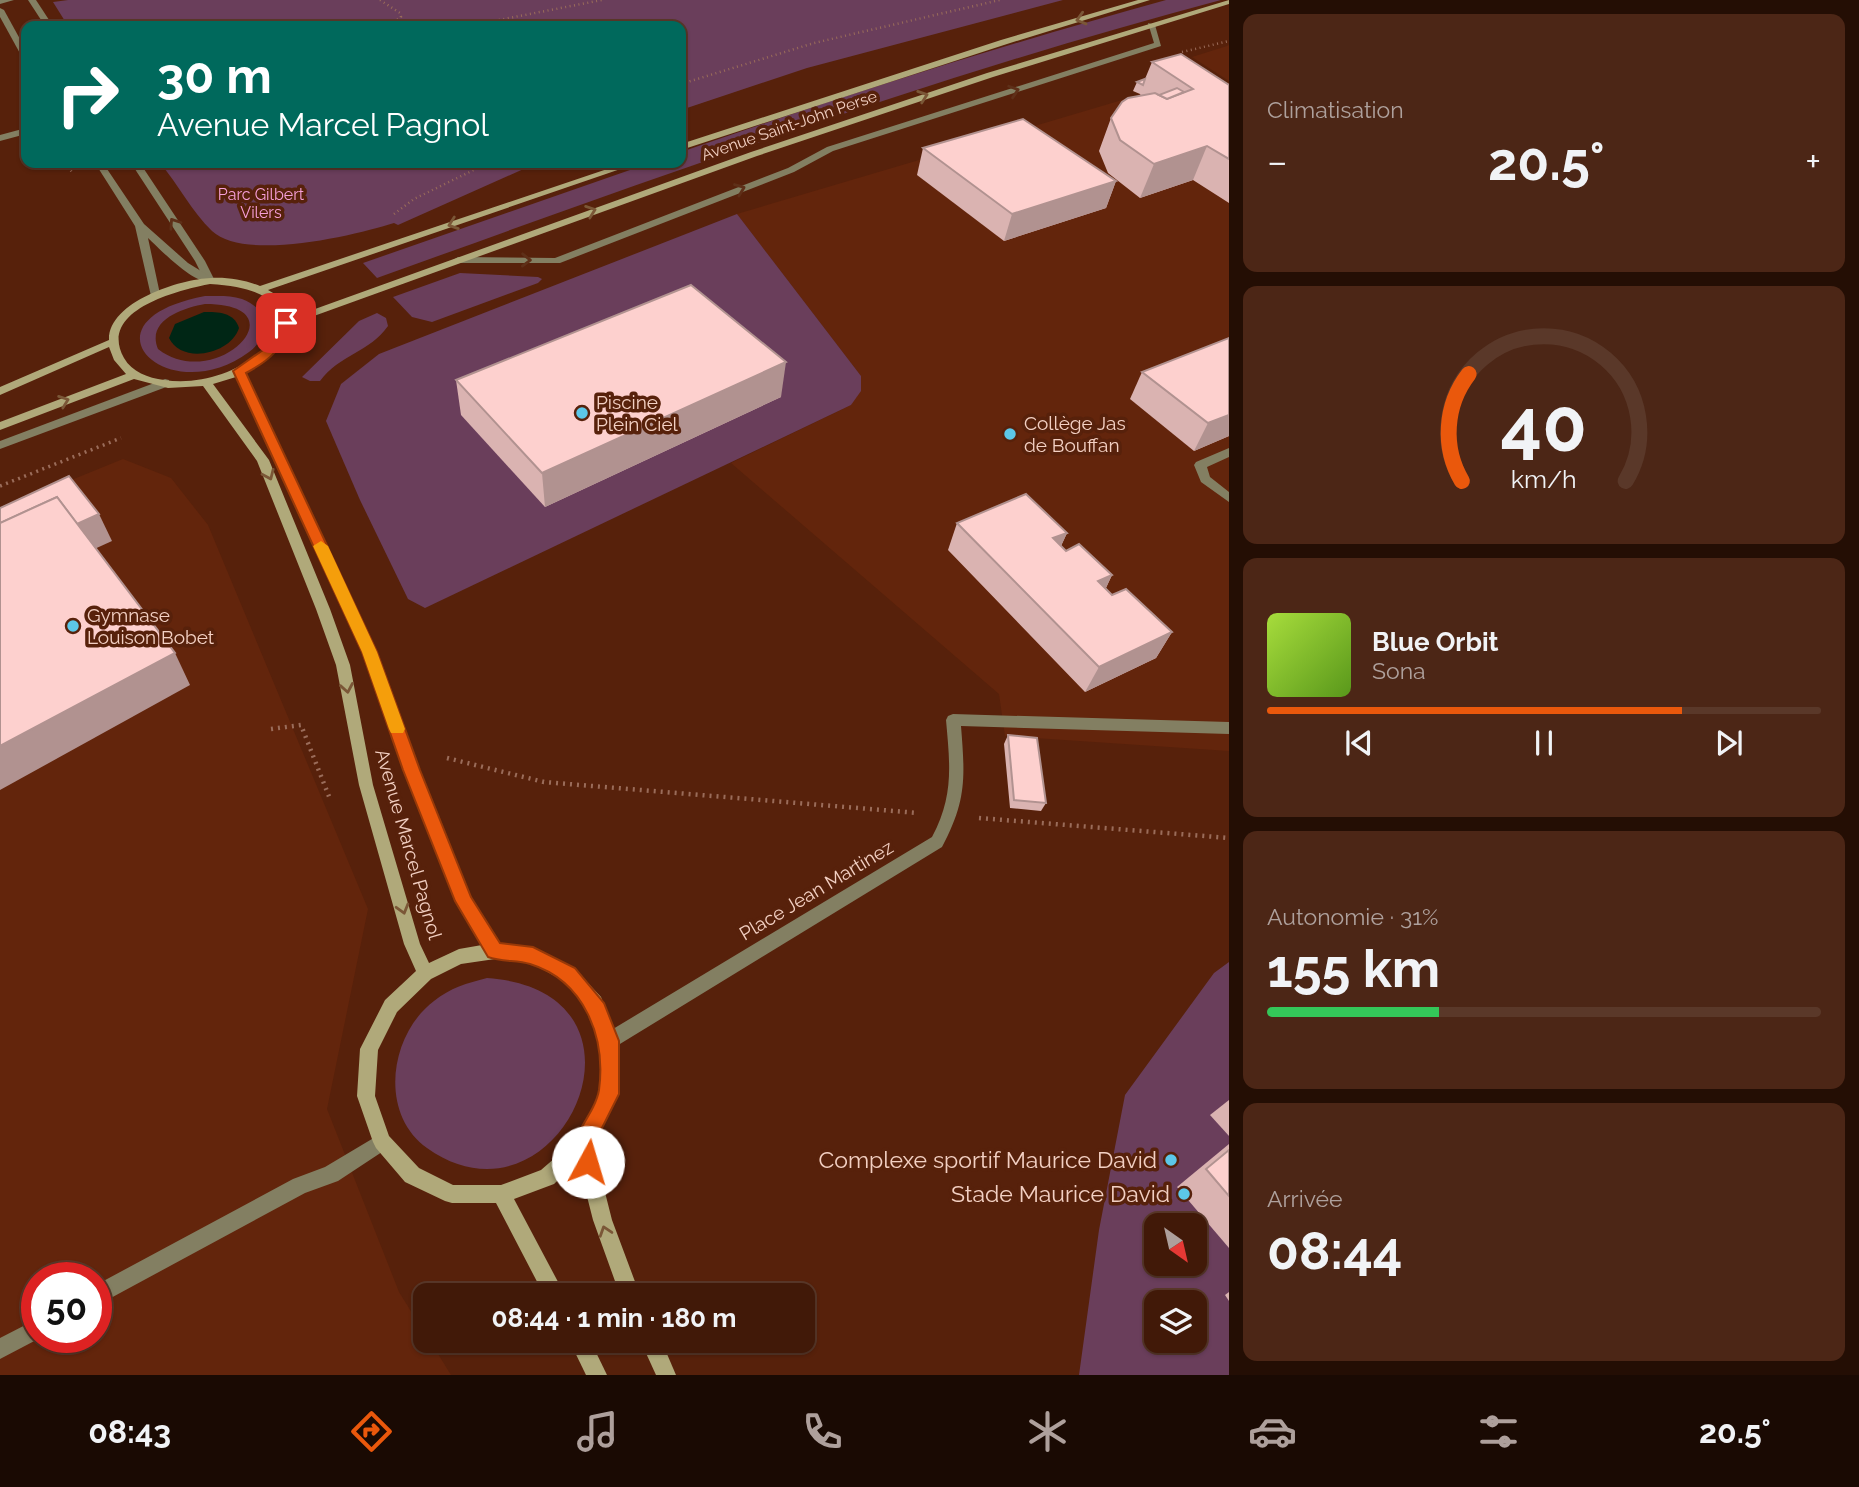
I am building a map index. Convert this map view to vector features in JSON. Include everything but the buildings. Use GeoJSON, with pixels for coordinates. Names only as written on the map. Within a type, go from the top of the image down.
{"type":"FeatureCollection","features":[{"type":"Feature","properties":{"kind":"main road","name":"Avenue Saint-John Perse"},"geometry":{"type":"LineString","coordinates":[[686,145],[992,46],[1146,0]]}},
{"type":"Feature","properties":{"kind":"main road","name":"Avenue Saint-John Perse"},"geometry":{"type":"LineString","coordinates":[[286,323],[811,133],[982,76],[1229,2]]}},
{"type":"Feature","properties":{"kind":"main road"},"geometry":{"type":"LineString","coordinates":[[260,289],[619,168]]}},
{"type":"Feature","properties":{"kind":"main road"},"geometry":{"type":"LineString","coordinates":[[210,281],[237,282],[260,289],[277,300],[285,314],[286,323],[275,346],[258,362],[206,382],[165,383],[135,375],[117,359],[112,342],[118,325],[133,308],[155,295],[182,285],[210,281]]}},
{"type":"Feature","properties":{"kind":"main road"},"geometry":{"type":"LineString","coordinates":[[0,391],[112,342]]}},
{"type":"Feature","properties":{"kind":"main road","name":"Avenue Marcel Pagnol"},"geometry":{"type":"LineString","coordinates":[[239,371],[370,652],[412,770],[464,901],[495,951]]}},
{"type":"Feature","properties":{"kind":"main road"},"geometry":{"type":"LineString","coordinates":[[0,426],[135,375]]}},
{"type":"Feature","properties":{"kind":"main road","name":"Avenue Marcel Pagnol"},"geometry":{"type":"LineString","coordinates":[[206,382],[263,460],[323,609],[343,665],[366,785],[412,944],[425,973]]}},
{"type":"Feature","properties":{"kind":"main road"},"geometry":{"type":"LineString","coordinates":[[495,951],[533,956],[568,974],[595,1003],[609,1041],[609,1094],[584,1143],[547,1177],[501,1194],[452,1194],[412,1175],[382,1142],[366,1096],[369,1049],[391,1006],[425,973],[458,957],[495,951]]}},
{"type":"Feature","properties":{"kind":"main road"},"geometry":{"type":"LineString","coordinates":[[584,1143],[595,1200],[625,1283]]}},
{"type":"Feature","properties":{"kind":"main road"},"geometry":{"type":"LineString","coordinates":[[501,1194],[549,1283]]}},
{"type":"Feature","properties":{"kind":"main road"},"geometry":{"type":"LineString","coordinates":[[586,1353],[597,1375]]}},
{"type":"Feature","properties":{"kind":"main road"},"geometry":{"type":"LineString","coordinates":[[656,1353],[666,1375]]}},
{"type":"Feature","properties":{"kind":"street"},"geometry":{"type":"LineString","coordinates":[[0,2],[9,0]]}},
{"type":"Feature","properties":{"kind":"street"},"geometry":{"type":"LineString","coordinates":[[32,0],[46,21]]}},
{"type":"Feature","properties":{"kind":"street"},"geometry":{"type":"LineString","coordinates":[[0,10],[21,48]]}},
{"type":"Feature","properties":{"kind":"street"},"geometry":{"type":"LineString","coordinates":[[458,260],[556,261],[791,170],[808,157],[831,147],[1158,44],[1151,25]]}},
{"type":"Feature","properties":{"kind":"street"},"geometry":{"type":"LineString","coordinates":[[0,138],[21,132]]}},
{"type":"Feature","properties":{"kind":"street"},"geometry":{"type":"LineString","coordinates":[[811,133],[831,147]]}},
{"type":"Feature","properties":{"kind":"street"},"geometry":{"type":"LineString","coordinates":[[102,168],[140,226],[184,265],[210,281]]}},
{"type":"Feature","properties":{"kind":"street"},"geometry":{"type":"LineString","coordinates":[[138,168],[200,260],[210,281]]}},
{"type":"Feature","properties":{"kind":"street"},"geometry":{"type":"LineString","coordinates":[[140,226],[155,295]]}},
{"type":"Feature","properties":{"kind":"street"},"geometry":{"type":"LineString","coordinates":[[0,445],[165,383]]}},
{"type":"Feature","properties":{"kind":"street"},"geometry":{"type":"LineString","coordinates":[[1229,452],[1200,465],[1205,479],[1229,498]]}},
{"type":"Feature","properties":{"kind":"street","name":"Place Jean Martinez"},"geometry":{"type":"LineString","coordinates":[[609,1041],[937,842],[952,816],[958,783],[953,720],[1229,727]]}},
{"type":"Feature","properties":{"kind":"street"},"geometry":{"type":"LineString","coordinates":[[112,1287],[300,1186],[331,1174],[382,1142]]}},
{"type":"Feature","properties":{"kind":"street"},"geometry":{"type":"LineString","coordinates":[[0,1349],[21,1338]]}},
{"type":"Feature","properties":{"kind":"path"},"geometry":{"type":"LineString","coordinates":[[380,0],[400,13],[401,17],[395,21]]}},
{"type":"Feature","properties":{"kind":"path"},"geometry":{"type":"LineString","coordinates":[[494,21],[601,0]]}},
{"type":"Feature","properties":{"kind":"path"},"geometry":{"type":"LineString","coordinates":[[686,82],[814,43],[1000,0]]}},
{"type":"Feature","properties":{"kind":"path"},"geometry":{"type":"LineString","coordinates":[[1158,44],[1186,53],[1229,41]]}},
{"type":"Feature","properties":{"kind":"path"},"geometry":{"type":"LineString","coordinates":[[0,486],[121,438]]}},
{"type":"Feature","properties":{"kind":"path"},"geometry":{"type":"LineString","coordinates":[[271,729],[300,725],[330,799]]}},
{"type":"Feature","properties":{"kind":"path"},"geometry":{"type":"LineString","coordinates":[[447,758],[544,782],[1229,838]]}},
{"type":"Feature","properties":{"kind":"shaded area"},"geometry":{"type":"Polygon","coordinates":[[[1229,45],[1229,81],[1192,57],[1227,46],[1229,45]]]}},
{"type":"Feature","properties":{"kind":"shaded area","name":"Collège Jas de Bouffan"},"geometry":{"type":"Polygon","coordinates":[[[1161,83],[1181,95],[1229,83],[1229,751],[1005,736],[999,694],[731,463],[851,405],[861,376],[737,214],[1139,95],[1133,91],[1161,83]]]}},
{"type":"Feature","properties":{"kind":"shaded area"},"geometry":{"type":"Polygon","coordinates":[[[204,312],[220,313],[233,319],[239,328],[234,337],[217,350],[206,353],[195,354],[175,346],[169,338],[175,324],[204,312]]]}},
{"type":"Feature","properties":{"kind":"shaded area"},"geometry":{"type":"Polygon","coordinates":[[[123,459],[171,478],[208,525],[368,909],[327,1109],[399,1292],[413,1315],[413,1353],[437,1353],[451,1375],[0,1375],[0,509],[123,459]]]}},
{"type":"Feature","properties":{"kind":"green space"},"geometry":{"type":"Polygon","coordinates":[[[1063,0],[807,68],[686,108],[686,21],[65,21],[53,2],[1063,0]]]}},
{"type":"Feature","properties":{"kind":"green space"},"geometry":{"type":"Polygon","coordinates":[[[1166,0],[1221,0],[1007,61],[686,168],[686,150],[922,72],[1166,0]]]}},
{"type":"Feature","properties":{"kind":"green space","name":"Parc Gilbert Vilers"},"geometry":{"type":"Polygon","coordinates":[[[164,168],[526,168],[398,225],[394,223],[328,239],[274,245],[249,245],[228,240],[212,231],[164,168]]]}},
{"type":"Feature","properties":{"kind":"green space"},"geometry":{"type":"Polygon","coordinates":[[[636,168],[685,168],[377,278],[363,263],[636,168]]]}},
{"type":"Feature","properties":{"kind":"green space","name":"Piscine Plein Ciel"},"geometry":{"type":"Polygon","coordinates":[[[737,214],[861,376],[861,391],[851,405],[425,608],[408,599],[360,500],[326,421],[341,384],[379,354],[737,214]]]}},
{"type":"Feature","properties":{"kind":"green space"},"geometry":{"type":"Polygon","coordinates":[[[460,273],[542,279],[538,283],[432,322],[412,317],[393,297],[460,273]]]}},
{"type":"Feature","properties":{"kind":"green space"},"geometry":{"type":"Polygon","coordinates":[[[205,296],[242,299],[258,309],[264,330],[249,352],[218,368],[190,372],[165,367],[148,356],[140,341],[145,324],[166,308],[205,296]],[[205,304],[177,312],[157,330],[158,349],[181,360],[204,361],[224,355],[240,343],[249,330],[248,317],[234,308],[205,304]]]}},
{"type":"Feature","properties":{"kind":"green space"},"geometry":{"type":"Polygon","coordinates":[[[377,313],[386,318],[388,326],[381,335],[336,365],[320,381],[310,381],[302,377],[359,321],[377,313]]]}},
{"type":"Feature","properties":{"kind":"green space","name":"Complexe sportif Maurice David"},"geometry":{"type":"Polygon","coordinates":[[[1229,962],[1229,1375],[1079,1375],[1099,1230],[1125,1095],[1214,973],[1229,962]]]}},
{"type":"Feature","properties":{"kind":"green space"},"geometry":{"type":"Polygon","coordinates":[[[487,978],[544,993],[575,1023],[585,1062],[577,1103],[553,1139],[518,1163],[475,1168],[427,1148],[411,1133],[401,1115],[396,1095],[396,1074],[407,1033],[419,1015],[446,993],[487,978]]]}},
{"type":"Feature","properties":{"kind":"slow traffic"},"geometry":{"type":"LineString","coordinates":[[321,546],[370,652],[397,729]]}},
{"type":"Feature","properties":{"kind":"place","name":"Piscine Plein Ciel"},"geometry":{"type":"Point","coordinates":[582,413]}},
{"type":"Feature","properties":{"kind":"place","name":"Collège Jas de Bouffan"},"geometry":{"type":"Point","coordinates":[1010,434]}},
{"type":"Feature","properties":{"kind":"place","name":"Gymnase Louison Bobet"},"geometry":{"type":"Point","coordinates":[73,626]}},
{"type":"Feature","properties":{"kind":"place","name":"Complexe sportif Maurice David"},"geometry":{"type":"Point","coordinates":[1171,1160]}},
{"type":"Feature","properties":{"kind":"place","name":"Stade Maurice David"},"geometry":{"type":"Point","coordinates":[1184,1194]}},
{"type":"Feature","properties":{"kind":"route"},"geometry":{"type":"LineString","coordinates":[[286,323],[275,346],[258,362],[239,371],[370,652],[412,770],[464,901],[495,951],[533,956],[568,974],[595,1003],[609,1041],[609,1094],[584,1143],[588,1162]]}}]}
